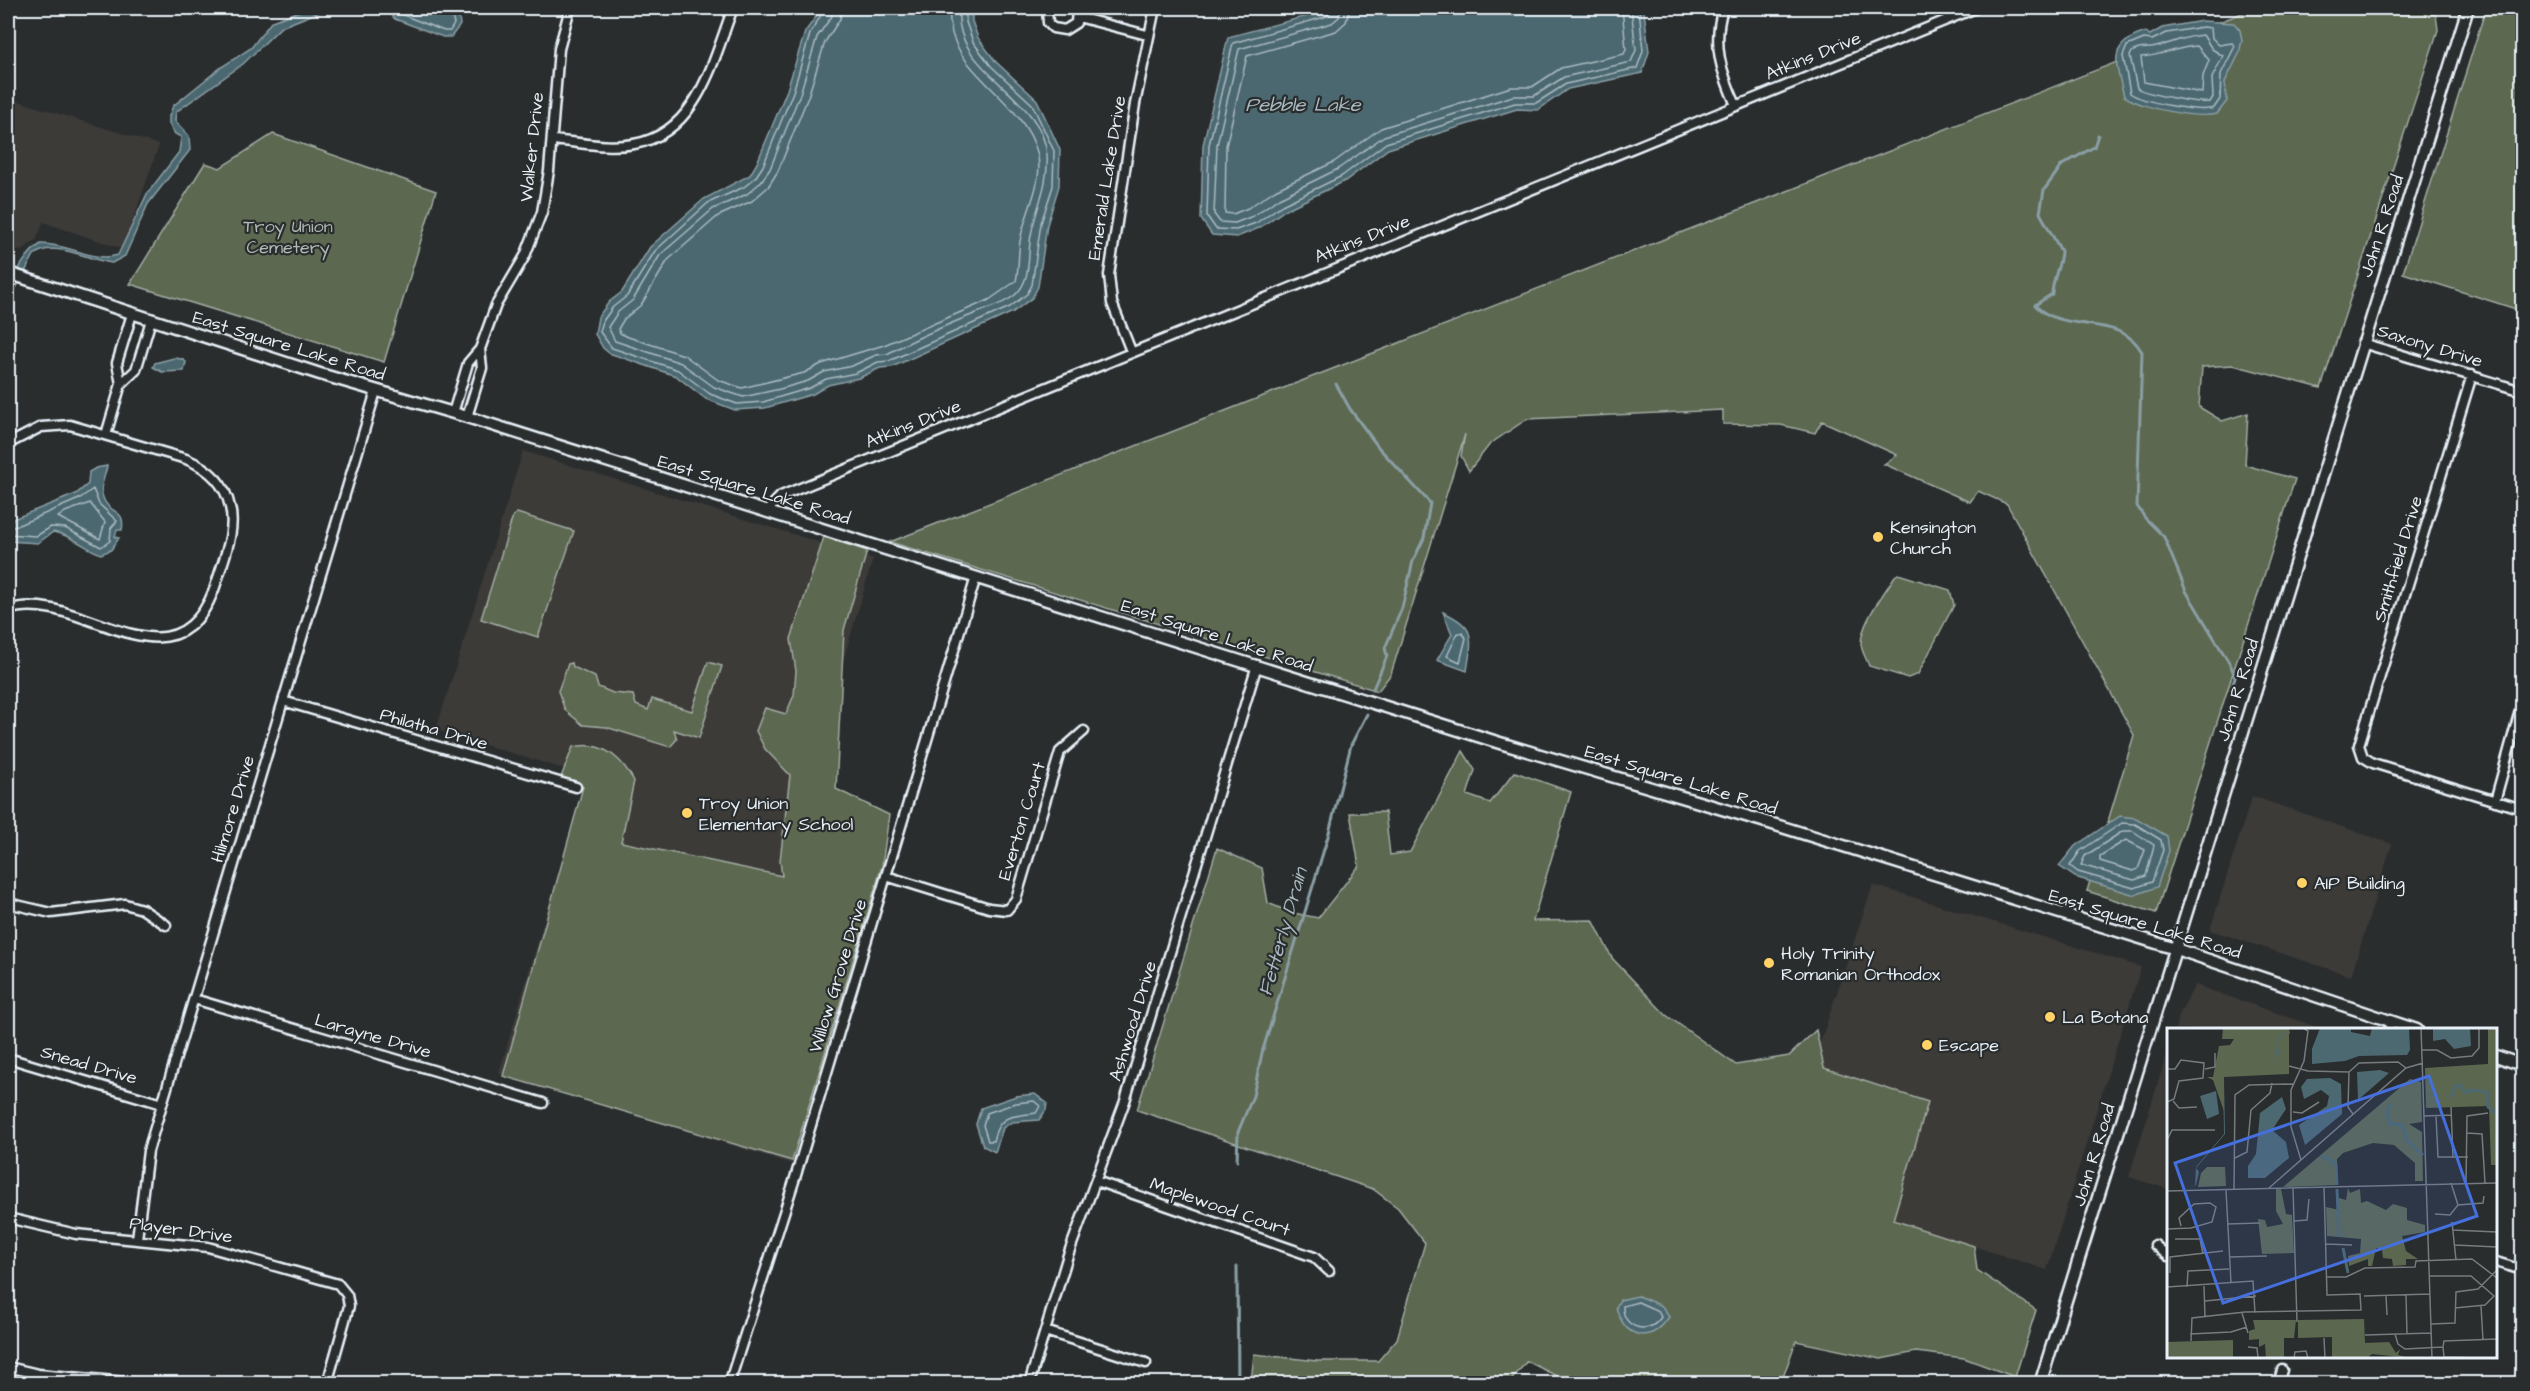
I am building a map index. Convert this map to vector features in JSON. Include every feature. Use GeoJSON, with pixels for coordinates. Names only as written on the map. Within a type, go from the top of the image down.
{"type":"FeatureCollection","features":[{"type":"Feature","properties":{"kind":"main road","name":"John R Road"},"geometry":{"type":"LineString","coordinates":[[2040,1383],[2468,8]]}},
{"type":"Feature","properties":{"kind":"main road","name":"East Square Lake Road"},"geometry":{"type":"LineString","coordinates":[[8,273],[376,391],[467,417],[1500,743],[1766,822],[2176,949],[2390,1025],[2408,1028]]}},
{"type":"Feature","properties":{"kind":"main road"},"geometry":{"type":"LineString","coordinates":[[2497,1056],[2523,1065]]}},
{"type":"Feature","properties":{"kind":"street","name":"Walker Drive"},"geometry":{"type":"LineString","coordinates":[[453,413],[468,363],[480,349],[496,305],[535,235],[546,193],[559,49],[570,8]]}},
{"type":"Feature","properties":{"kind":"street"},"geometry":{"type":"LineString","coordinates":[[552,140],[633,145],[655,138],[674,127],[692,106],[733,8]]}},
{"type":"Feature","properties":{"kind":"street"},"geometry":{"type":"LineString","coordinates":[[1047,8],[1048,23],[1059,30],[1071,28],[1078,17],[1077,8]]}},
{"type":"Feature","properties":{"kind":"street","name":"Emerald Lake Drive"},"geometry":{"type":"LineString","coordinates":[[1131,351],[1113,303],[1108,275],[1148,35],[1155,8]]}},
{"type":"Feature","properties":{"kind":"street"},"geometry":{"type":"LineString","coordinates":[[1723,8],[1717,30],[1718,57],[1736,105]]}},
{"type":"Feature","properties":{"kind":"street","name":"Atkins Drive"},"geometry":{"type":"LineString","coordinates":[[767,511],[781,496],[1131,351],[1976,8]]}},
{"type":"Feature","properties":{"kind":"street"},"geometry":{"type":"LineString","coordinates":[[1078,17],[1148,35]]}},
{"type":"Feature","properties":{"kind":"street"},"geometry":{"type":"LineString","coordinates":[[106,435],[121,384],[117,363],[132,314]]}},
{"type":"Feature","properties":{"kind":"street"},"geometry":{"type":"LineString","coordinates":[[121,384],[136,370],[152,320]]}},
{"type":"Feature","properties":{"kind":"street","name":"Saxony Drive"},"geometry":{"type":"LineString","coordinates":[[2362,343],[2523,391]]}},
{"type":"Feature","properties":{"kind":"street","name":"Walker Drive"},"geometry":{"type":"LineString","coordinates":[[467,417],[482,368],[480,349]]}},
{"type":"Feature","properties":{"kind":"street","name":"Smithfield Drive"},"geometry":{"type":"LineString","coordinates":[[2472,375],[2361,732],[2360,753],[2373,763],[2495,801]]}},
{"type":"Feature","properties":{"kind":"street","name":"Hilmore Drive"},"geometry":{"type":"LineString","coordinates":[[137,1239],[144,1172],[162,1104],[376,391]]}},
{"type":"Feature","properties":{"kind":"street"},"geometry":{"type":"LineString","coordinates":[[8,444],[30,432],[51,425],[70,425],[195,463],[210,473],[223,487],[230,504],[232,523],[225,553],[208,604],[189,626],[173,634],[154,638],[135,636],[42,608],[22,607],[8,610]]}},
{"type":"Feature","properties":{"kind":"street","name":"Willow Grove Drive"},"geometry":{"type":"LineString","coordinates":[[729,1383],[796,1175],[976,577]]}},
{"type":"Feature","properties":{"kind":"street","name":"Ashwood Drive"},"geometry":{"type":"LineString","coordinates":[[1029,1383],[1068,1255],[1129,1089],[1257,665]]}},
{"type":"Feature","properties":{"kind":"street","name":"Philatha Drive"},"geometry":{"type":"LineString","coordinates":[[283,701],[576,788]]}},
{"type":"Feature","properties":{"kind":"street"},"geometry":{"type":"LineString","coordinates":[[2523,703],[2495,801],[2523,809]]}},
{"type":"Feature","properties":{"kind":"street","name":"Everton Court"},"geometry":{"type":"LineString","coordinates":[[886,876],[989,908],[1006,910],[1016,899],[1060,752],[1083,731]]}},
{"type":"Feature","properties":{"kind":"street"},"geometry":{"type":"LineString","coordinates":[[8,903],[51,913],[125,904],[142,909],[166,925]]}},
{"type":"Feature","properties":{"kind":"street","name":"Larayne Drive"},"geometry":{"type":"LineString","coordinates":[[194,999],[543,1103]]}},
{"type":"Feature","properties":{"kind":"street","name":"Snead Drive"},"geometry":{"type":"LineString","coordinates":[[8,1058],[162,1104]]}},
{"type":"Feature","properties":{"kind":"street","name":"Maplewood Court"},"geometry":{"type":"LineString","coordinates":[[1096,1181],[1314,1257],[1329,1271]]}},
{"type":"Feature","properties":{"kind":"street","name":"Player Drive"},"geometry":{"type":"LineString","coordinates":[[8,1218],[76,1234],[222,1250],[333,1282],[345,1292],[349,1301],[348,1314],[327,1383]]}},
{"type":"Feature","properties":{"kind":"street"},"geometry":{"type":"LineString","coordinates":[[2155,1245],[2167,1254]]}},
{"type":"Feature","properties":{"kind":"street"},"geometry":{"type":"LineString","coordinates":[[2497,1262],[2523,1270]]}},
{"type":"Feature","properties":{"kind":"street"},"geometry":{"type":"LineString","coordinates":[[1045,1330],[1146,1363]]}},
{"type":"Feature","properties":{"kind":"street"},"geometry":{"type":"LineString","coordinates":[[8,1367],[38,1374],[147,1383]]}},
{"type":"Feature","properties":{"kind":"street"},"geometry":{"type":"LineString","coordinates":[[2278,1383],[2282,1370]]}},
{"type":"Feature","properties":{"kind":"shaded area"},"geometry":{"type":"Polygon","coordinates":[[[8,98],[159,145],[123,249],[43,222],[37,239],[21,251],[8,246],[8,98]]]}},
{"type":"Feature","properties":{"kind":"shaded area","name":"Troy Union Elementary School"},"geometry":{"type":"Polygon","coordinates":[[[523,451],[873,559],[791,838],[882,866],[792,1164],[499,1073],[587,776],[436,730],[523,451]]]}},
{"type":"Feature","properties":{"kind":"shaded area"},"geometry":{"type":"Polygon","coordinates":[[[2252,796],[2392,844],[2351,976],[2210,930],[2252,796]]]}},
{"type":"Feature","properties":{"kind":"shaded area"},"geometry":{"type":"Polygon","coordinates":[[[1873,885],[2141,967],[2047,1270],[1893,1220],[1928,1102],[1813,1064],[1873,885]]]}},
{"type":"Feature","properties":{"kind":"shaded area"},"geometry":{"type":"Polygon","coordinates":[[[2195,985],[2320,1028],[2175,1028],[2180,1013],[2195,985]]]}},
{"type":"Feature","properties":{"kind":"shaded area"},"geometry":{"type":"Polygon","coordinates":[[[2167,1053],[2167,1189],[2129,1177],[2167,1053]]]}},
{"type":"Feature","properties":{"kind":"green space"},"geometry":{"type":"Polygon","coordinates":[[[2255,8],[2417,8],[2436,15],[2438,30],[2321,388],[2233,365],[2202,367],[2199,407],[2222,421],[2248,413],[2245,465],[2295,479],[2156,913],[2087,891],[2134,735],[2007,504],[1978,491],[1970,502],[1884,464],[1897,455],[1822,421],[1815,433],[1781,425],[1723,424],[1723,410],[1527,419],[1490,444],[1469,471],[1461,456],[1465,434],[1391,674],[1378,691],[890,542],[2255,8]]]}},
{"type":"Feature","properties":{"kind":"green space"},"geometry":{"type":"Polygon","coordinates":[[[2486,8],[2522,8],[2522,311],[2403,273],[2486,8]]]}},
{"type":"Feature","properties":{"kind":"green space","name":"Troy Union Cemetery"},"geometry":{"type":"Polygon","coordinates":[[[273,134],[436,191],[384,362],[130,284],[205,163],[220,168],[273,134]]]}},
{"type":"Feature","properties":{"kind":"green space"},"geometry":{"type":"Polygon","coordinates":[[[517,513],[574,531],[538,637],[481,619],[513,516],[517,513]]]}},
{"type":"Feature","properties":{"kind":"green space"},"geometry":{"type":"Polygon","coordinates":[[[824,537],[867,551],[844,630],[836,789],[889,815],[882,866],[792,1161],[503,1076],[583,787],[561,777],[573,747],[593,746],[609,752],[623,765],[634,781],[621,842],[782,876],[780,861],[790,775],[765,749],[756,731],[765,708],[786,714],[794,695],[796,671],[791,639],[824,537]]]}},
{"type":"Feature","properties":{"kind":"green space"},"geometry":{"type":"Polygon","coordinates":[[[1898,574],[1950,590],[1954,605],[1918,674],[1908,678],[1869,666],[1861,644],[1869,618],[1898,574]]]}},
{"type":"Feature","properties":{"kind":"green space"},"geometry":{"type":"Polygon","coordinates":[[[708,662],[722,666],[699,738],[674,730],[677,739],[670,747],[606,727],[583,725],[565,710],[558,691],[568,664],[572,663],[573,667],[595,677],[598,687],[613,693],[633,695],[636,705],[648,710],[652,699],[692,711],[708,662]]]}},
{"type":"Feature","properties":{"kind":"green space"},"geometry":{"type":"Polygon","coordinates":[[[1463,751],[1475,770],[1467,795],[1490,803],[1515,772],[1571,792],[1533,921],[1593,920],[1612,958],[1666,1015],[1736,1065],[1789,1056],[1816,1030],[1824,1068],[1928,1102],[1893,1220],[1974,1246],[1977,1270],[2036,1310],[2015,1377],[1964,1358],[1916,1352],[1881,1359],[1796,1341],[1781,1383],[1570,1383],[1527,1361],[1509,1383],[1251,1383],[1254,1354],[1317,1361],[1378,1361],[1397,1339],[1425,1243],[1398,1208],[1373,1189],[1137,1110],[1217,848],[1262,868],[1268,903],[1289,912],[1318,918],[1359,866],[1350,813],[1385,812],[1390,855],[1410,852],[1463,751]]]}},
{"type":"Feature","properties":{"kind":"water"},"geometry":{"type":"Polygon","coordinates":[[[308,8],[329,8],[281,27],[243,64],[176,112],[175,121],[189,136],[190,150],[148,204],[125,256],[112,263],[61,250],[42,251],[34,255],[8,303],[10,287],[18,270],[29,254],[41,244],[61,246],[99,257],[118,255],[147,194],[179,152],[181,137],[175,134],[169,124],[173,106],[220,68],[251,48],[272,21],[308,8]]]}},
{"type":"Feature","properties":{"kind":"water"},"geometry":{"type":"Polygon","coordinates":[[[454,8],[460,25],[451,37],[443,37],[395,19],[385,9],[454,8]]]}},
{"type":"Feature","properties":{"kind":"water"},"geometry":{"type":"Polygon","coordinates":[[[822,8],[972,8],[972,21],[978,38],[996,62],[1037,100],[1060,150],[1059,186],[1047,225],[1038,287],[1032,298],[1013,312],[892,367],[880,368],[859,378],[828,385],[813,394],[765,408],[735,410],[706,399],[676,376],[609,353],[603,348],[595,334],[598,317],[609,302],[622,292],[650,247],[704,199],[750,175],[787,90],[805,32],[822,8]]]}},
{"type":"Feature","properties":{"kind":"water","name":"Pebble Lake"},"geometry":{"type":"Polygon","coordinates":[[[1337,8],[1647,8],[1644,11],[1649,52],[1642,73],[1568,89],[1538,110],[1517,109],[1388,149],[1345,181],[1285,210],[1259,228],[1237,237],[1212,235],[1201,219],[1203,145],[1228,37],[1337,8]]]}},
{"type":"Feature","properties":{"kind":"water"},"geometry":{"type":"Polygon","coordinates":[[[2202,21],[2234,23],[2240,30],[2242,40],[2239,54],[2225,82],[2227,101],[2217,114],[2196,115],[2169,111],[2143,105],[2124,96],[2118,74],[2117,56],[2119,49],[2125,43],[2146,32],[2150,35],[2162,28],[2202,21]]]}},
{"type":"Feature","properties":{"kind":"water"},"geometry":{"type":"Polygon","coordinates":[[[174,358],[186,362],[184,371],[162,372],[153,367],[155,363],[174,358]]]}},
{"type":"Feature","properties":{"kind":"water"},"geometry":{"type":"Polygon","coordinates":[[[107,466],[102,496],[107,505],[120,515],[123,523],[122,530],[117,530],[115,537],[119,538],[111,550],[101,554],[53,532],[38,543],[8,541],[8,521],[76,494],[88,484],[89,472],[107,466]]]}},
{"type":"Feature","properties":{"kind":"water"},"geometry":{"type":"Polygon","coordinates":[[[1443,612],[1462,623],[1470,635],[1467,671],[1437,660],[1452,634],[1443,612]]]}},
{"type":"Feature","properties":{"kind":"water"},"geometry":{"type":"Polygon","coordinates":[[[2120,816],[2136,818],[2167,836],[2169,851],[2157,887],[2135,895],[2075,877],[2059,866],[2075,846],[2120,816]]]}},
{"type":"Feature","properties":{"kind":"water"},"geometry":{"type":"Polygon","coordinates":[[[1035,1094],[1047,1103],[1046,1110],[1039,1120],[1012,1122],[1003,1128],[995,1152],[983,1146],[976,1124],[981,1108],[1016,1096],[1035,1094]]]}},
{"type":"Feature","properties":{"kind":"water"},"geometry":{"type":"Polygon","coordinates":[[[1638,1296],[1662,1306],[1669,1317],[1662,1326],[1646,1335],[1632,1332],[1625,1326],[1616,1307],[1620,1300],[1638,1296]]]}},
{"type":"Feature","properties":{"kind":"waterway"},"geometry":{"type":"LineString","coordinates":[[2098,135],[2094,147],[2062,165],[2044,190],[2040,213],[2061,251],[2061,256],[2052,294],[2035,305],[2046,314],[2060,319],[2106,327],[2120,332],[2132,340],[2142,352],[2137,506],[2145,518],[2164,537],[2186,591],[2231,666],[2235,677],[2231,689]]}},
{"type":"Feature","properties":{"kind":"waterway","name":"Fetterly Drain"},"geometry":{"type":"LineString","coordinates":[[1336,384],[1350,409],[1379,448],[1430,503],[1424,538],[1413,561],[1402,608],[1385,648],[1387,656],[1373,689]]}},
{"type":"Feature","properties":{"kind":"waterway","name":"Fetterly Drain"},"geometry":{"type":"LineString","coordinates":[[1237,1161],[1238,1132],[1253,1096],[1262,1053],[1329,833],[1351,745],[1367,714]]}},
{"type":"Feature","properties":{"kind":"waterway","name":"Fetterly Drain"},"geometry":{"type":"LineString","coordinates":[[1237,1267],[1238,1384]]}},
{"type":"Feature","properties":{"kind":"place","name":"Kensington Church"},"geometry":{"type":"Point","coordinates":[1878,537]}},
{"type":"Feature","properties":{"kind":"place","name":"Troy Union Elementary School"},"geometry":{"type":"Point","coordinates":[687,813]}},
{"type":"Feature","properties":{"kind":"place","name":"AIP Building"},"geometry":{"type":"Point","coordinates":[2302,883]}},
{"type":"Feature","properties":{"kind":"place","name":"Holy Trinity Romanian Orthodox"},"geometry":{"type":"Point","coordinates":[1769,963]}},
{"type":"Feature","properties":{"kind":"place","name":"La Botana"},"geometry":{"type":"Point","coordinates":[2050,1017]}},
{"type":"Feature","properties":{"kind":"place","name":"Escape"},"geometry":{"type":"Point","coordinates":[1927,1045]}}]}
